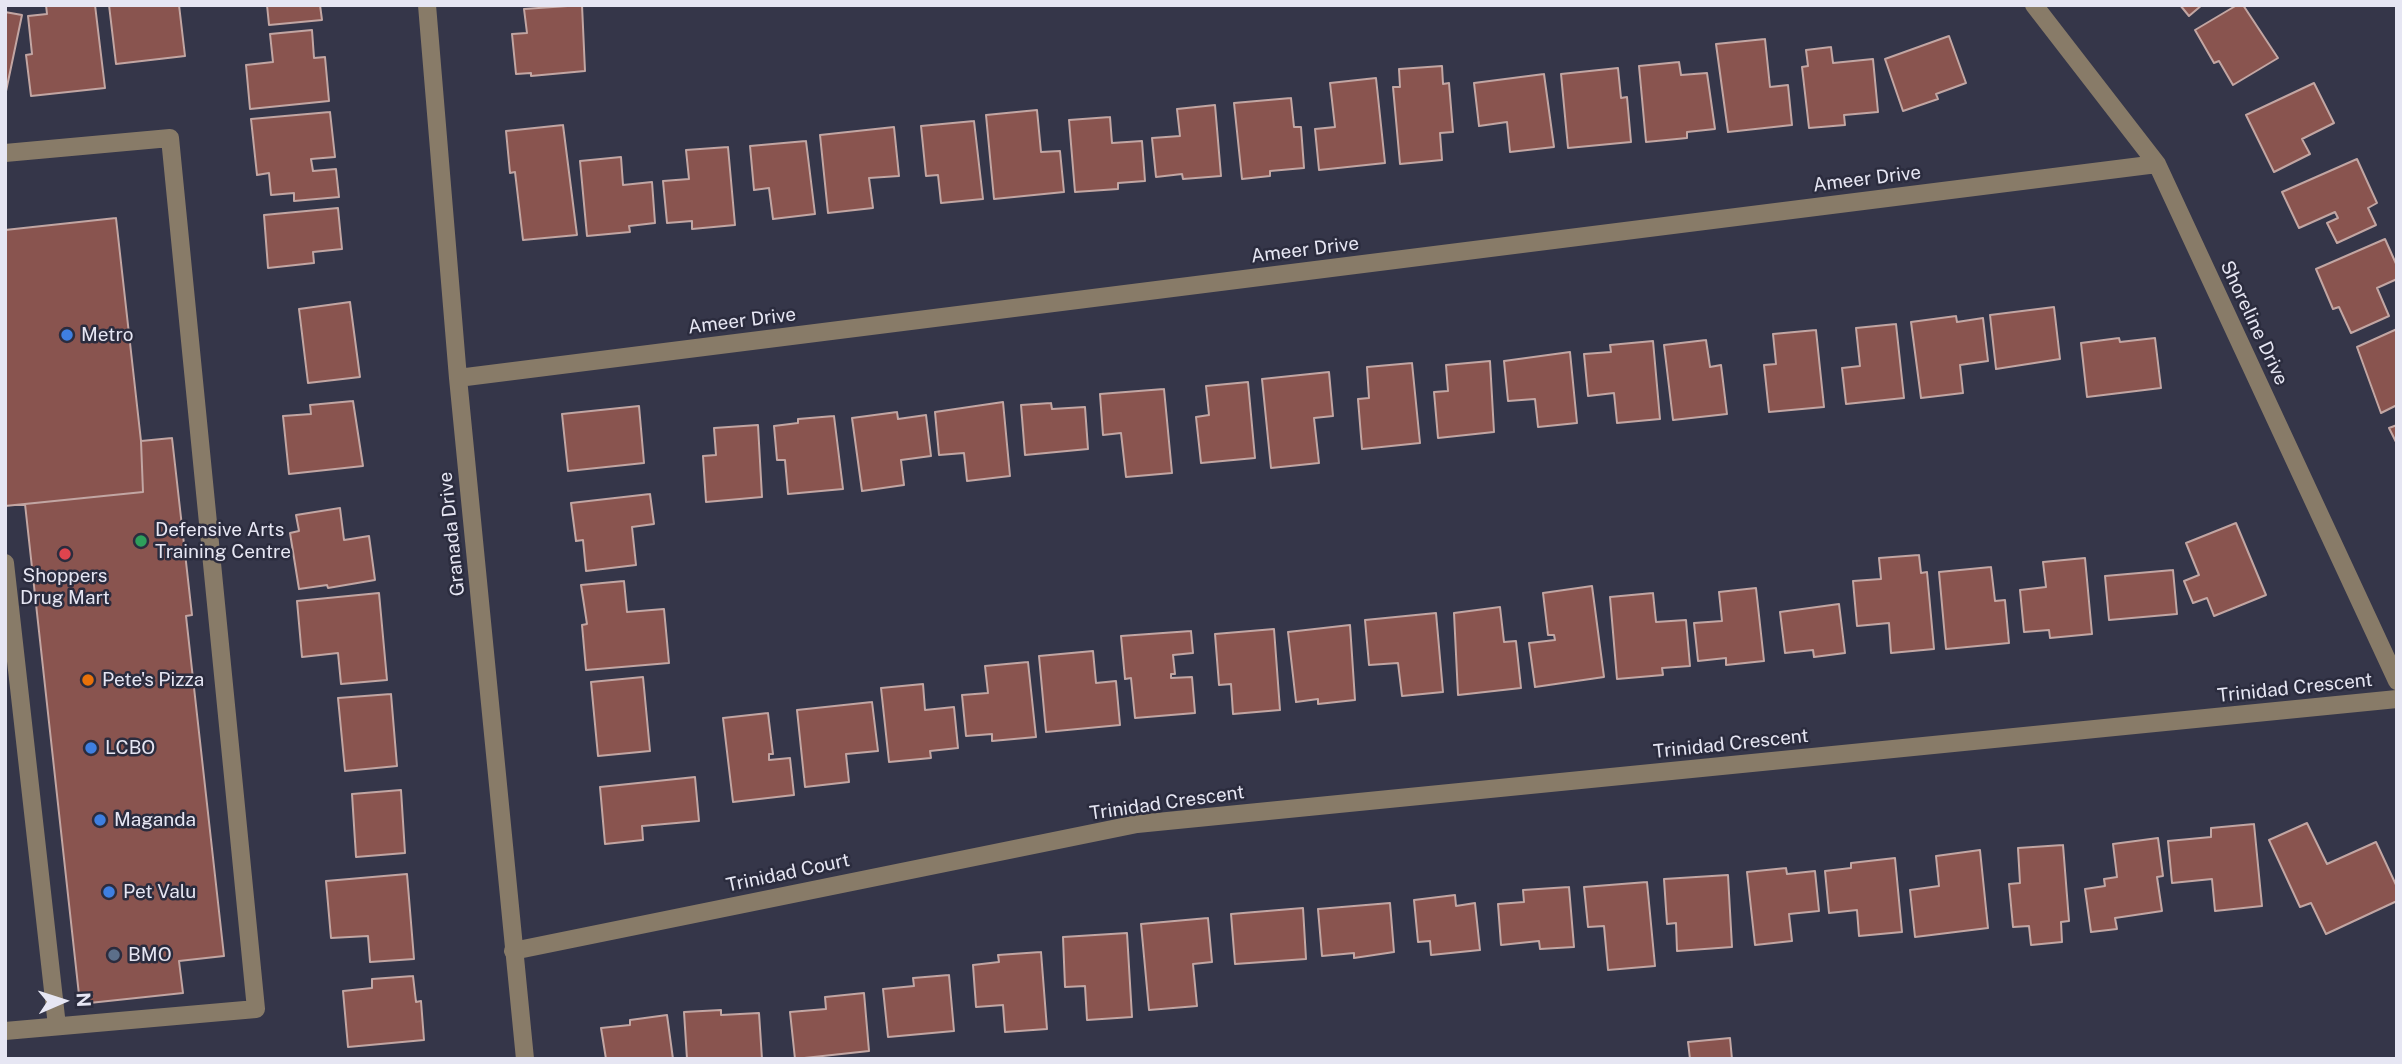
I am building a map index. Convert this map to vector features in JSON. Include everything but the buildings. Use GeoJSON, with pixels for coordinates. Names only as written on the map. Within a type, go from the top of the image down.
{"type":"FeatureCollection","features":[{"type":"Feature","properties":{"kind":"street","name":"Granada Drive"},"geometry":{"type":"LineString","coordinates":[[427,5],[458,378],[525,1059]]}},
{"type":"Feature","properties":{"kind":"street","name":"Shoreline Drive"},"geometry":{"type":"LineString","coordinates":[[2034,5],[2157,164],[2397,681]]}},
{"type":"Feature","properties":{"kind":"street"},"geometry":{"type":"LineString","coordinates":[[5,153],[170,138],[256,1009],[5,1031]]}},
{"type":"Feature","properties":{"kind":"street","name":"Ameer Drive"},"geometry":{"type":"LineString","coordinates":[[458,378],[2157,164]]}},
{"type":"Feature","properties":{"kind":"street"},"geometry":{"type":"LineString","coordinates":[[5,563],[57,1026]]}},
{"type":"Feature","properties":{"kind":"street","name":"Trinidad Crescent"},"geometry":{"type":"LineString","coordinates":[[1070,837],[1137,824],[2397,699]]}},
{"type":"Feature","properties":{"kind":"street","name":"Trinidad Court"},"geometry":{"type":"LineString","coordinates":[[513,951],[1070,837]]}},
{"type":"Feature","properties":{"kind":"place","name":"Metro"},"geometry":{"type":"Point","coordinates":[67,335]}},
{"type":"Feature","properties":{"kind":"place","name":"Defensive Arts Training Centre"},"geometry":{"type":"Point","coordinates":[141,541]}},
{"type":"Feature","properties":{"kind":"place","name":"Shoppers Drug Mart"},"geometry":{"type":"Point","coordinates":[65,554]}},
{"type":"Feature","properties":{"kind":"place","name":"Pete's Pizza"},"geometry":{"type":"Point","coordinates":[88,680]}},
{"type":"Feature","properties":{"kind":"place","name":"LCBO"},"geometry":{"type":"Point","coordinates":[91,748]}},
{"type":"Feature","properties":{"kind":"place","name":"Maganda"},"geometry":{"type":"Point","coordinates":[100,820]}},
{"type":"Feature","properties":{"kind":"place","name":"Pet Valu"},"geometry":{"type":"Point","coordinates":[109,892]}},
{"type":"Feature","properties":{"kind":"place","name":"BMO"},"geometry":{"type":"Point","coordinates":[114,955]}}]}
